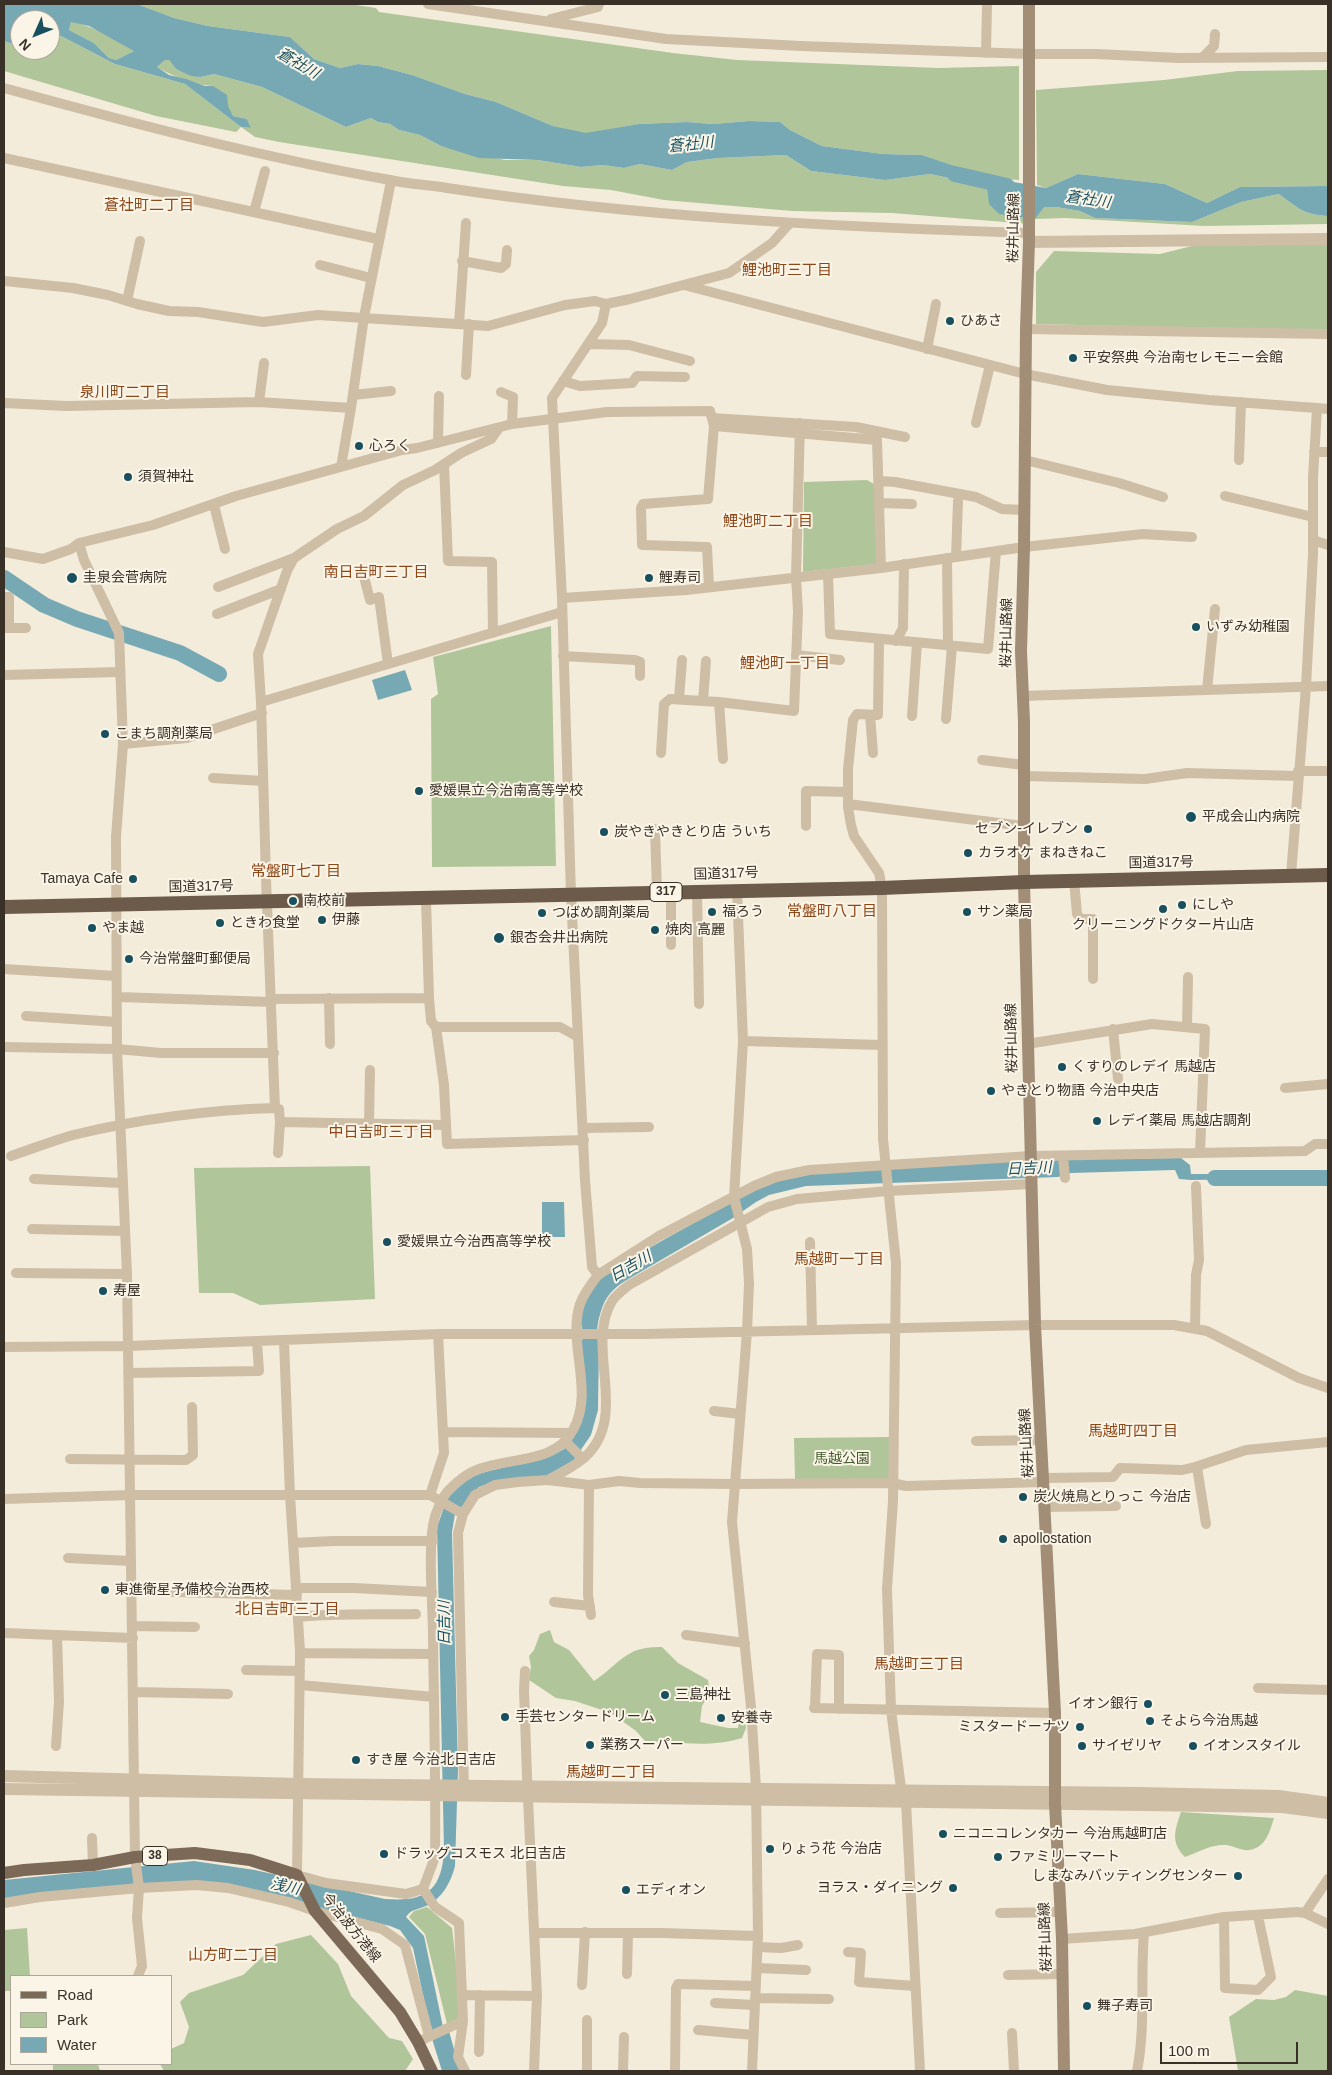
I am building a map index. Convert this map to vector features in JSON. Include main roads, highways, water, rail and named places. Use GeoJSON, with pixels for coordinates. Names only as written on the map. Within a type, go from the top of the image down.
{"type":"FeatureCollection","features":[{"type":"Feature","properties":{"kind":"highway","name":"国道317号"},"geometry":{"type":"LineString","coordinates":[[4,906],[426,899],[882,888],[1074,880],[1328,875]]}},
{"type":"Feature","properties":{"kind":"main road","name":"桜井山路線"},"geometry":{"type":"LineString","coordinates":[[1029,4],[1030,233],[1025,374],[1021,651],[1024,771],[1023,826],[1035,1325],[1055,1713],[1055,1798],[1062,1939],[1064,2071]]}},
{"type":"Feature","properties":{"kind":"main road","name":"今治波方港線"},"geometry":{"type":"LineString","coordinates":[[4,1873],[136,1861],[195,1853],[250,1860],[300,1878],[313,1908],[423,2039],[432,2071]]}},
{"type":"Feature","properties":{"kind":"water"},"geometry":{"type":"Polygon","coordinates":[[[4,4],[137,4],[174,18],[208,26],[290,37],[314,59],[340,68],[358,64],[378,66],[496,102],[553,126],[586,133],[639,124],[780,122],[790,130],[822,146],[883,154],[922,155],[987,177],[1046,188],[1078,174],[1165,184],[1207,203],[1240,187],[1328,186],[1328,216],[1307,212],[1279,194],[1241,202],[1192,222],[1095,218],[1080,211],[1056,207],[1044,207],[1035,219],[999,214],[989,204],[986,177],[963,181],[930,174],[885,180],[811,171],[786,155],[718,158],[687,162],[672,170],[640,164],[624,168],[603,165],[581,167],[538,160],[479,158],[441,146],[420,135],[399,130],[390,124],[378,122],[371,118],[346,127],[262,87],[214,74],[201,77],[191,76],[176,69],[169,60],[165,60],[157,67],[169,75],[205,86],[213,86],[227,95],[228,106],[233,116],[247,119],[251,128],[241,127],[185,84],[115,64],[60,36],[60,10],[10,10],[10,43],[4,41],[4,4]],[[71,22],[69,30],[94,43],[109,58],[116,60],[134,51],[89,26],[71,22]]]}},
{"type":"Feature","properties":{"kind":"water"},"geometry":{"type":"Polygon","coordinates":[[[405,670],[412,690],[378,700],[372,680],[405,670]]]}},
{"type":"Feature","properties":{"kind":"water","name":"浅川"},"geometry":{"type":"Polygon","coordinates":[[[1181,1158],[1190,1165],[1191,1174],[1328,1174],[1328,1178],[1191,1180],[1179,1179],[1175,1170],[1071,1173],[1058,1177],[806,1186],[769,1195],[756,1202],[733,1218],[625,1281],[609,1295],[601,1310],[597,1328],[599,1343],[598,1410],[591,1435],[574,1460],[546,1476],[498,1481],[479,1487],[455,1514],[452,1532],[458,1770],[455,1866],[448,1884],[437,1899],[426,1906],[412,1911],[406,1917],[424,1936],[443,2027],[449,2031],[460,2071],[442,2071],[433,2042],[413,1948],[400,1930],[390,1926],[236,1887],[4,1900],[4,1880],[194,1861],[255,1870],[385,1899],[410,1899],[428,1891],[435,1885],[439,1876],[444,1850],[437,1527],[447,1499],[457,1487],[473,1475],[551,1456],[564,1449],[575,1433],[581,1341],[584,1338],[581,1324],[582,1306],[597,1282],[607,1273],[758,1187],[804,1174],[1018,1160],[1181,1158]]]}},
{"type":"Feature","properties":{"kind":"water"},"geometry":{"type":"Polygon","coordinates":[[[542,1202],[564,1202],[565,1237],[542,1237],[542,1202]]]}},
{"type":"Feature","properties":{"kind":"waterway","name":"蒼社川"},"geometry":{"type":"LineString","coordinates":[[955,174],[1007,186]]}},
{"type":"Feature","properties":{"kind":"waterway"},"geometry":{"type":"LineString","coordinates":[[4,578],[44,605],[77,619],[180,653],[219,674]]}},
{"type":"Feature","properties":{"kind":"waterway","name":"日吉川"},"geometry":{"type":"LineString","coordinates":[[1215,1178],[1328,1178]]}},
{"type":"Feature","properties":{"kind":"place","name":"ひあさ"},"geometry":{"type":"Point","coordinates":[950,321]}},
{"type":"Feature","properties":{"kind":"place","name":"平安祭典 今治南セレモニー会館"},"geometry":{"type":"Point","coordinates":[1073,358]}},
{"type":"Feature","properties":{"kind":"place","name":"心ろく"},"geometry":{"type":"Point","coordinates":[359,446]}},
{"type":"Feature","properties":{"kind":"place","name":"須賀神社"},"geometry":{"type":"Point","coordinates":[128,477]}},
{"type":"Feature","properties":{"kind":"place","name":"圭泉会菅病院"},"geometry":{"type":"Point","coordinates":[72,578]}},
{"type":"Feature","properties":{"kind":"place","name":"鯉寿司"},"geometry":{"type":"Point","coordinates":[649,578]}},
{"type":"Feature","properties":{"kind":"place","name":"いずみ幼稚園"},"geometry":{"type":"Point","coordinates":[1196,627]}},
{"type":"Feature","properties":{"kind":"place","name":"こまち調剤薬局"},"geometry":{"type":"Point","coordinates":[105,734]}},
{"type":"Feature","properties":{"kind":"place","name":"愛媛県立今治南高等学校"},"geometry":{"type":"Point","coordinates":[419,791]}},
{"type":"Feature","properties":{"kind":"place","name":"平成会山内病院"},"geometry":{"type":"Point","coordinates":[1191,817]}},
{"type":"Feature","properties":{"kind":"place","name":"セブン-イレブン"},"geometry":{"type":"Point","coordinates":[1088,829]}},
{"type":"Feature","properties":{"kind":"place","name":"炭やきやきとり店 ういち"},"geometry":{"type":"Point","coordinates":[604,832]}},
{"type":"Feature","properties":{"kind":"place","name":"カラオケ まねきねこ"},"geometry":{"type":"Point","coordinates":[968,853]}},
{"type":"Feature","properties":{"kind":"place","name":"Tamaya Cafe"},"geometry":{"type":"Point","coordinates":[133,879]}},
{"type":"Feature","properties":{"kind":"place","name":"南校前"},"geometry":{"type":"Point","coordinates":[293,901]}},
{"type":"Feature","properties":{"kind":"place","name":"にしや"},"geometry":{"type":"Point","coordinates":[1182,905]}},
{"type":"Feature","properties":{"kind":"place","name":"クリーニングドクター片山店"},"geometry":{"type":"Point","coordinates":[1163,909]}},
{"type":"Feature","properties":{"kind":"place","name":"福ろう"},"geometry":{"type":"Point","coordinates":[712,912]}},
{"type":"Feature","properties":{"kind":"place","name":"サン薬局"},"geometry":{"type":"Point","coordinates":[967,912]}},
{"type":"Feature","properties":{"kind":"place","name":"つばめ調剤薬局"},"geometry":{"type":"Point","coordinates":[542,913]}},
{"type":"Feature","properties":{"kind":"place","name":"伊藤"},"geometry":{"type":"Point","coordinates":[322,920]}},
{"type":"Feature","properties":{"kind":"place","name":"ときわ食堂"},"geometry":{"type":"Point","coordinates":[220,923]}},
{"type":"Feature","properties":{"kind":"place","name":"やま越"},"geometry":{"type":"Point","coordinates":[92,928]}},
{"type":"Feature","properties":{"kind":"place","name":"焼肉 高麗"},"geometry":{"type":"Point","coordinates":[655,930]}},
{"type":"Feature","properties":{"kind":"place","name":"銀杏会井出病院"},"geometry":{"type":"Point","coordinates":[499,938]}},
{"type":"Feature","properties":{"kind":"place","name":"今治常盤町郵便局"},"geometry":{"type":"Point","coordinates":[129,959]}},
{"type":"Feature","properties":{"kind":"place","name":"くすりのレデイ 馬越店"},"geometry":{"type":"Point","coordinates":[1062,1067]}},
{"type":"Feature","properties":{"kind":"place","name":"やきとり物語 今治中央店"},"geometry":{"type":"Point","coordinates":[991,1091]}},
{"type":"Feature","properties":{"kind":"place","name":"レデイ薬局 馬越店調剤"},"geometry":{"type":"Point","coordinates":[1097,1121]}},
{"type":"Feature","properties":{"kind":"place","name":"愛媛県立今治西高等学校"},"geometry":{"type":"Point","coordinates":[387,1242]}},
{"type":"Feature","properties":{"kind":"place","name":"寿屋"},"geometry":{"type":"Point","coordinates":[103,1291]}},
{"type":"Feature","properties":{"kind":"place","name":"炭火焼鳥とりっこ 今治店"},"geometry":{"type":"Point","coordinates":[1023,1497]}},
{"type":"Feature","properties":{"kind":"place","name":"apollostation"},"geometry":{"type":"Point","coordinates":[1003,1539]}},
{"type":"Feature","properties":{"kind":"place","name":"東進衛星予備校今治西校"},"geometry":{"type":"Point","coordinates":[105,1590]}},
{"type":"Feature","properties":{"kind":"place","name":"三島神社"},"geometry":{"type":"Point","coordinates":[665,1695]}},
{"type":"Feature","properties":{"kind":"place","name":"イオン銀行"},"geometry":{"type":"Point","coordinates":[1148,1704]}},
{"type":"Feature","properties":{"kind":"place","name":"手芸センタードリーム"},"geometry":{"type":"Point","coordinates":[505,1717]}},
{"type":"Feature","properties":{"kind":"place","name":"安養寺"},"geometry":{"type":"Point","coordinates":[721,1718]}},
{"type":"Feature","properties":{"kind":"place","name":"そよら今治馬越"},"geometry":{"type":"Point","coordinates":[1150,1721]}},
{"type":"Feature","properties":{"kind":"place","name":"ミスタードーナツ"},"geometry":{"type":"Point","coordinates":[1080,1727]}},
{"type":"Feature","properties":{"kind":"place","name":"業務スーパー"},"geometry":{"type":"Point","coordinates":[590,1745]}},
{"type":"Feature","properties":{"kind":"place","name":"サイゼリヤ"},"geometry":{"type":"Point","coordinates":[1082,1746]}},
{"type":"Feature","properties":{"kind":"place","name":"イオンスタイル"},"geometry":{"type":"Point","coordinates":[1193,1746]}},
{"type":"Feature","properties":{"kind":"place","name":"すき屋 今治北日吉店"},"geometry":{"type":"Point","coordinates":[356,1760]}},
{"type":"Feature","properties":{"kind":"place","name":"ニコニコレンタカー 今治馬越町店"},"geometry":{"type":"Point","coordinates":[943,1834]}},
{"type":"Feature","properties":{"kind":"place","name":"りょう花 今治店"},"geometry":{"type":"Point","coordinates":[770,1849]}},
{"type":"Feature","properties":{"kind":"place","name":"ドラッグコスモス 北日吉店"},"geometry":{"type":"Point","coordinates":[384,1854]}},
{"type":"Feature","properties":{"kind":"place","name":"ファミリーマート"},"geometry":{"type":"Point","coordinates":[998,1857]}},
{"type":"Feature","properties":{"kind":"place","name":"しまなみバッティングセンター"},"geometry":{"type":"Point","coordinates":[1238,1876]}},
{"type":"Feature","properties":{"kind":"place","name":"ヨラス・ダイニング"},"geometry":{"type":"Point","coordinates":[953,1888]}},
{"type":"Feature","properties":{"kind":"place","name":"エディオン"},"geometry":{"type":"Point","coordinates":[626,1890]}},
{"type":"Feature","properties":{"kind":"place","name":"舞子寿司"},"geometry":{"type":"Point","coordinates":[1087,2006]}},
{"type":"Feature","properties":{"kind":"district","name":"蒼社町二丁目"},"geometry":{"type":"Point","coordinates":[149,206]}},
{"type":"Feature","properties":{"kind":"district","name":"鯉池町三丁目"},"geometry":{"type":"Point","coordinates":[787,271]}},
{"type":"Feature","properties":{"kind":"district","name":"泉川町二丁目"},"geometry":{"type":"Point","coordinates":[125,393]}},
{"type":"Feature","properties":{"kind":"district","name":"鯉池町二丁目"},"geometry":{"type":"Point","coordinates":[768,522]}},
{"type":"Feature","properties":{"kind":"district","name":"南日吉町三丁目"},"geometry":{"type":"Point","coordinates":[376,573]}},
{"type":"Feature","properties":{"kind":"district","name":"鯉池町一丁目"},"geometry":{"type":"Point","coordinates":[785,664]}},
{"type":"Feature","properties":{"kind":"district","name":"常盤町七丁目"},"geometry":{"type":"Point","coordinates":[296,872]}},
{"type":"Feature","properties":{"kind":"district","name":"常盤町八丁目"},"geometry":{"type":"Point","coordinates":[832,912]}},
{"type":"Feature","properties":{"kind":"district","name":"中日吉町三丁目"},"geometry":{"type":"Point","coordinates":[381,1133]}},
{"type":"Feature","properties":{"kind":"district","name":"馬越町一丁目"},"geometry":{"type":"Point","coordinates":[839,1260]}},
{"type":"Feature","properties":{"kind":"district","name":"馬越町四丁目"},"geometry":{"type":"Point","coordinates":[1133,1432]}},
{"type":"Feature","properties":{"kind":"district","name":"北日吉町三丁目"},"geometry":{"type":"Point","coordinates":[287,1610]}},
{"type":"Feature","properties":{"kind":"district","name":"馬越町三丁目"},"geometry":{"type":"Point","coordinates":[919,1665]}},
{"type":"Feature","properties":{"kind":"district","name":"馬越町二丁目"},"geometry":{"type":"Point","coordinates":[611,1773]}},
{"type":"Feature","properties":{"kind":"district","name":"山方町二丁目"},"geometry":{"type":"Point","coordinates":[233,1956]}},
{"type":"Feature","properties":{"kind":"park label","name":"馬越公園"},"geometry":{"type":"Point","coordinates":[842,1459]}}]}
